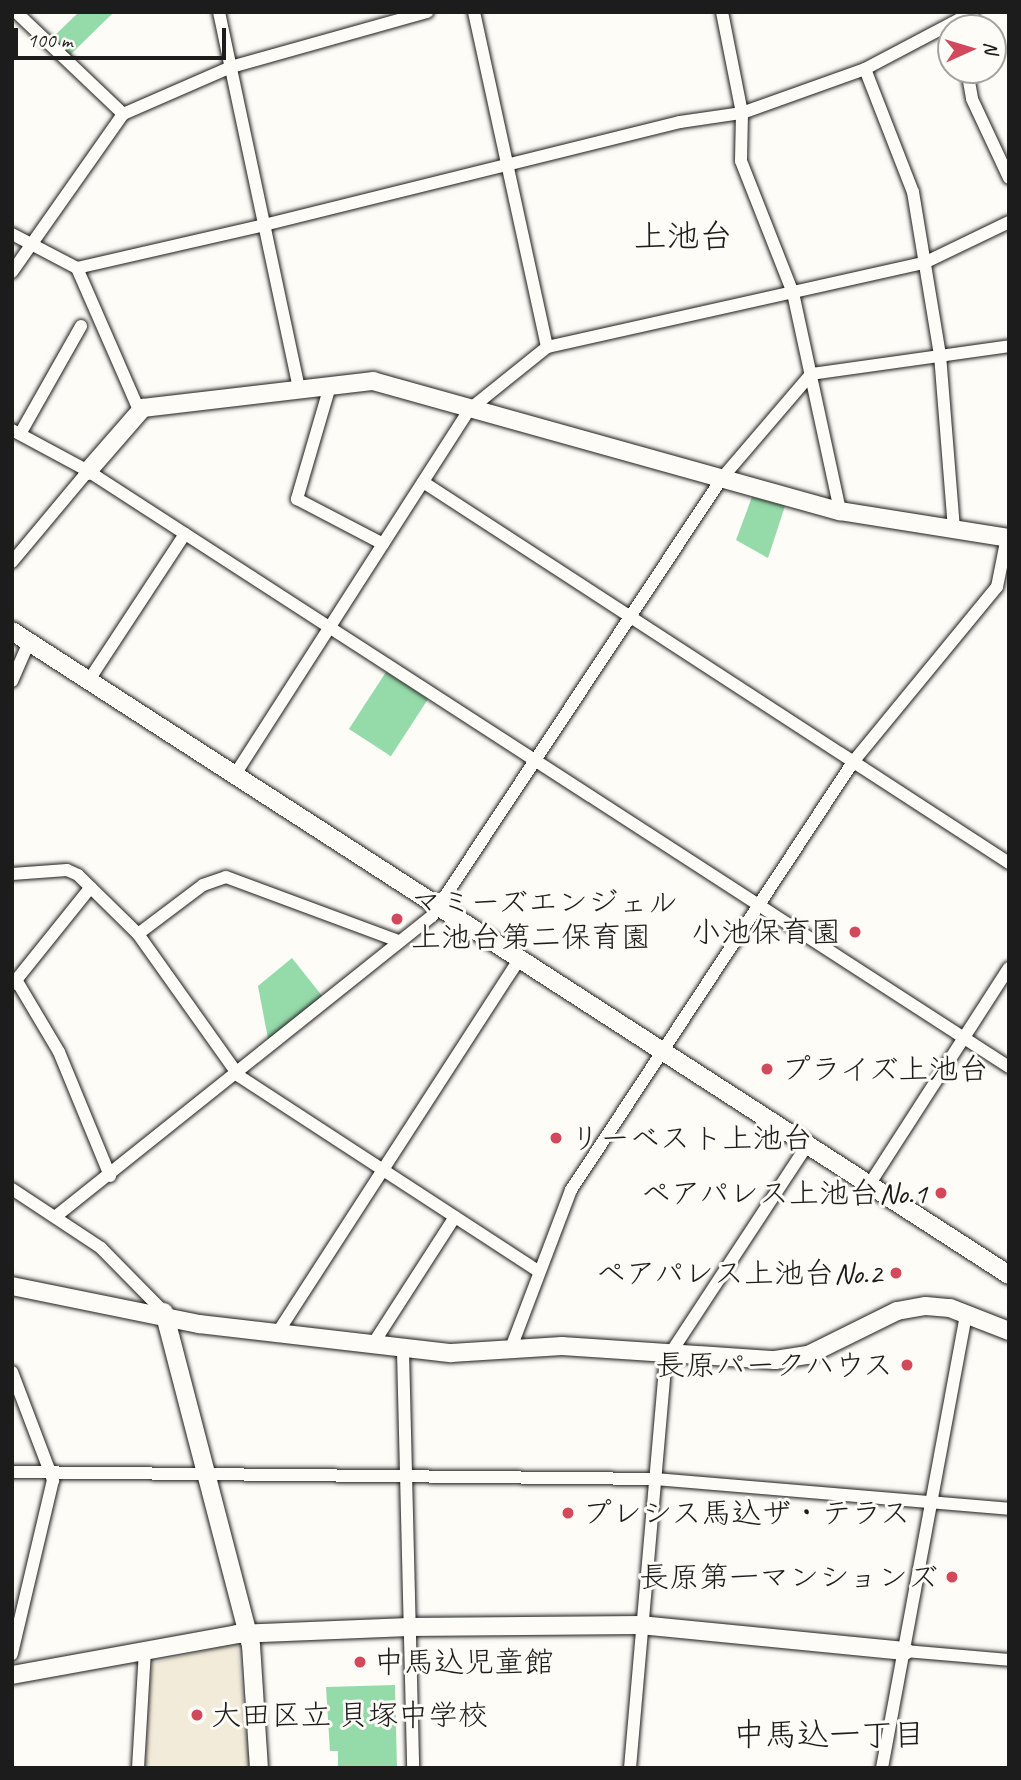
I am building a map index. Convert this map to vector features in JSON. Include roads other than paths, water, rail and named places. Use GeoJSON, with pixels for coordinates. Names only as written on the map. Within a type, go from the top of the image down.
{"type":"FeatureCollection","features":[{"type":"Feature","properties":{"kind":"street"},"geometry":{"type":"LineString","coordinates":[[219,12],[299,389]]}},
{"type":"Feature","properties":{"kind":"street"},"geometry":{"type":"LineString","coordinates":[[12,272],[123,114],[231,67],[427,12]]}},
{"type":"Feature","properties":{"kind":"street"},"geometry":{"type":"LineString","coordinates":[[474,12],[547,347]]}},
{"type":"Feature","properties":{"kind":"street"},"geometry":{"type":"LineString","coordinates":[[722,12],[742,113],[741,161],[793,293],[840,511]]}},
{"type":"Feature","properties":{"kind":"street"},"geometry":{"type":"LineString","coordinates":[[19,17],[123,114]]}},
{"type":"Feature","properties":{"kind":"street"},"geometry":{"type":"LineString","coordinates":[[77,268],[508,167],[680,122],[742,113],[865,69],[937,31]]}},
{"type":"Feature","properties":{"kind":"street"},"geometry":{"type":"LineString","coordinates":[[865,69],[913,192],[940,355],[954,530]]}},
{"type":"Feature","properties":{"kind":"street"},"geometry":{"type":"LineString","coordinates":[[969,84],[972,99],[1009,178]]}},
{"type":"Feature","properties":{"kind":"street"},"geometry":{"type":"LineString","coordinates":[[236,773],[470,409],[547,347],[926,262],[1009,222]]}},
{"type":"Feature","properties":{"kind":"street"},"geometry":{"type":"LineString","coordinates":[[12,234],[77,268],[139,410]]}},
{"type":"Feature","properties":{"kind":"street"},"geometry":{"type":"LineString","coordinates":[[81,326],[16,432],[88,471],[1009,1067]]}},
{"type":"Feature","properties":{"kind":"street"},"geometry":{"type":"LineString","coordinates":[[55,1217],[239,1076],[441,906],[722,478],[811,374],[1009,346]]}},
{"type":"Feature","properties":{"kind":"street"},"geometry":{"type":"LineString","coordinates":[[12,562],[139,410],[373,381],[840,511],[1008,538],[998,587],[853,762],[571,1190],[511,1348]]}},
{"type":"Feature","properties":{"kind":"street"},"geometry":{"type":"LineString","coordinates":[[330,386],[297,499],[383,544]]}},
{"type":"Feature","properties":{"kind":"street"},"geometry":{"type":"LineString","coordinates":[[423,482],[1009,863]]}},
{"type":"Feature","properties":{"kind":"street"},"geometry":{"type":"LineString","coordinates":[[89,680],[184,534]]}},
{"type":"Feature","properties":{"kind":"street"},"geometry":{"type":"LineString","coordinates":[[12,631],[236,773],[1009,1275]]}},
{"type":"Feature","properties":{"kind":"street"},"geometry":{"type":"LineString","coordinates":[[12,681],[29,642]]}},
{"type":"Feature","properties":{"kind":"street"},"geometry":{"type":"LineString","coordinates":[[12,874],[67,870],[91,887],[138,934],[239,1076],[538,1271]]}},
{"type":"Feature","properties":{"kind":"street"},"geometry":{"type":"LineString","coordinates":[[138,934],[203,885],[226,877],[398,941]]}},
{"type":"Feature","properties":{"kind":"street"},"geometry":{"type":"LineString","coordinates":[[91,887],[15,984],[59,1052],[110,1176]]}},
{"type":"Feature","properties":{"kind":"street"},"geometry":{"type":"LineString","coordinates":[[278,1332],[520,958]]}},
{"type":"Feature","properties":{"kind":"street"},"geometry":{"type":"LineString","coordinates":[[869,1185],[1009,968]]}},
{"type":"Feature","properties":{"kind":"street"},"geometry":{"type":"LineString","coordinates":[[630,1768],[640,1625],[666,1360],[808,1144]]}},
{"type":"Feature","properties":{"kind":"street"},"geometry":{"type":"LineString","coordinates":[[12,1189],[119,1263],[164,1312],[248,1633],[259,1768]]}},
{"type":"Feature","properties":{"kind":"street"},"geometry":{"type":"LineString","coordinates":[[373,1344],[455,1217]]}},
{"type":"Feature","properties":{"kind":"street"},"geometry":{"type":"LineString","coordinates":[[12,1286],[164,1312],[199,1324],[373,1344],[403,1350],[672,1349],[788,1359],[825,1348],[897,1311],[926,1306],[967,1314],[1009,1331]]}},
{"type":"Feature","properties":{"kind":"street"},"geometry":{"type":"LineString","coordinates":[[882,1768],[967,1314]]}},
{"type":"Feature","properties":{"kind":"street"},"geometry":{"type":"LineString","coordinates":[[403,1350],[413,1768]]}},
{"type":"Feature","properties":{"kind":"street"},"geometry":{"type":"LineString","coordinates":[[12,1372],[53,1474],[12,1654]]}},
{"type":"Feature","properties":{"kind":"street"},"geometry":{"type":"LineString","coordinates":[[12,1472],[655,1479],[1009,1509]]}},
{"type":"Feature","properties":{"kind":"street"},"geometry":{"type":"LineString","coordinates":[[12,1675],[248,1633],[410,1627],[640,1625],[1009,1660]]}},
{"type":"Feature","properties":{"kind":"street"},"geometry":{"type":"LineString","coordinates":[[138,1768],[145,1650]]}},
{"type":"Feature","properties":{"kind":"place","name":"マミーズエンジェル 上池台第二保育園"},"geometry":{"type":"Point","coordinates":[397,919]}},
{"type":"Feature","properties":{"kind":"place","name":"小池保育園"},"geometry":{"type":"Point","coordinates":[855,932]}},
{"type":"Feature","properties":{"kind":"place","name":"プライズ上池台"},"geometry":{"type":"Point","coordinates":[767,1069]}},
{"type":"Feature","properties":{"kind":"place","name":"リーベスト上池台"},"geometry":{"type":"Point","coordinates":[556,1138]}},
{"type":"Feature","properties":{"kind":"place","name":"ペアパレス上池台No.1"},"geometry":{"type":"Point","coordinates":[941,1193]}},
{"type":"Feature","properties":{"kind":"place","name":"ペアパレス上池台No.2"},"geometry":{"type":"Point","coordinates":[896,1273]}},
{"type":"Feature","properties":{"kind":"place","name":"長原パークハウス"},"geometry":{"type":"Point","coordinates":[907,1365]}},
{"type":"Feature","properties":{"kind":"place","name":"プレシス馬込ザ・テラス"},"geometry":{"type":"Point","coordinates":[568,1513]}},
{"type":"Feature","properties":{"kind":"place","name":"長原第一マンションズ"},"geometry":{"type":"Point","coordinates":[952,1577]}},
{"type":"Feature","properties":{"kind":"place","name":"中馬込児童館"},"geometry":{"type":"Point","coordinates":[360,1662]}},
{"type":"Feature","properties":{"kind":"place","name":"大田区立 貝塚中学校"},"geometry":{"type":"Point","coordinates":[197,1715]}},
{"type":"Feature","properties":{"kind":"district","name":"上池台"},"geometry":{"type":"Point","coordinates":[683,237]}},
{"type":"Feature","properties":{"kind":"district","name":"中馬込一丁目"},"geometry":{"type":"Point","coordinates":[829,1735]}}]}
